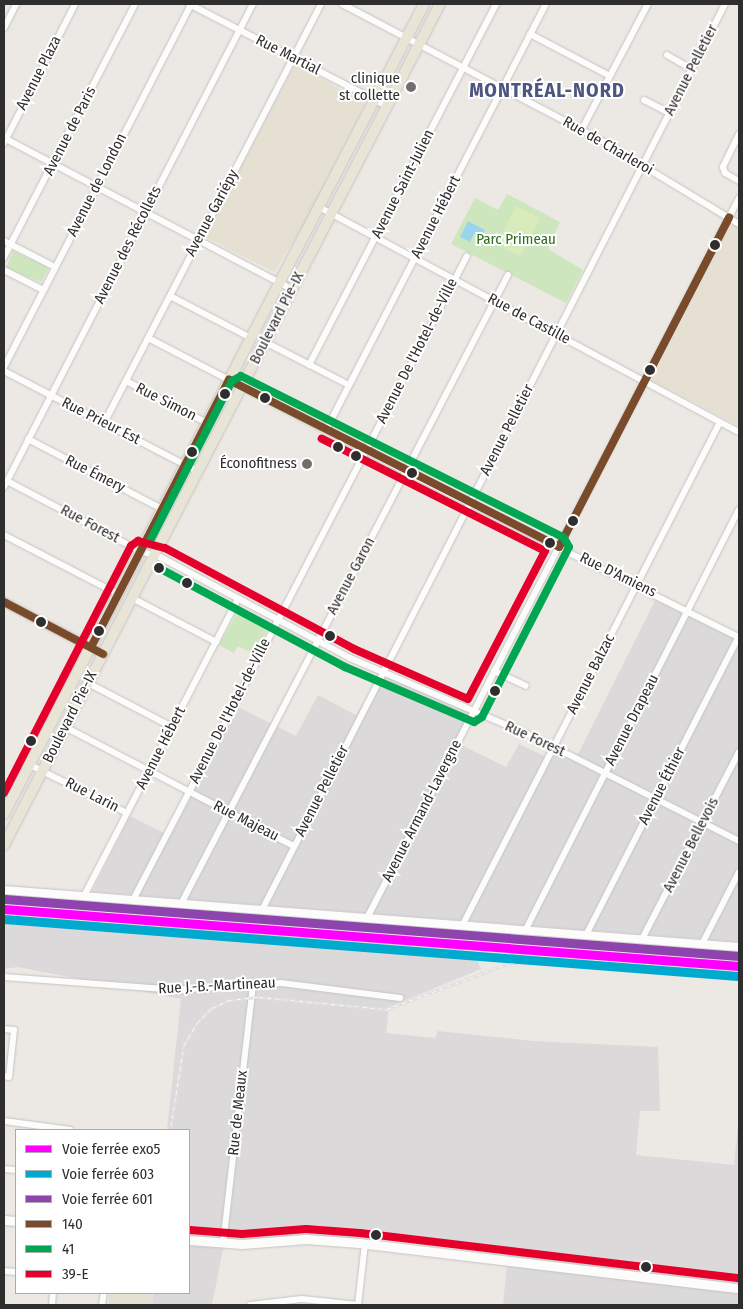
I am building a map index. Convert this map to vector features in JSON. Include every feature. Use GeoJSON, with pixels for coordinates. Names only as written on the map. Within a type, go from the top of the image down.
{"type":"FeatureCollection","features":[{"type":"Feature","properties":{"kind":"main road","name":"Boulevard Pie-IX"},"geometry":{"type":"LineString","coordinates":[[4,814],[424,4]]}},
{"type":"Feature","properties":{"kind":"main road","name":"Boulevard Pie-IX"},"geometry":{"type":"LineString","coordinates":[[4,844],[440,4]]}},
{"type":"Feature","properties":{"kind":"main road"},"geometry":{"type":"LineString","coordinates":[[190,1240],[224,1244],[306,1239],[365,1244],[739,1288]]}},
{"type":"Feature","properties":{"kind":"street"},"geometry":{"type":"LineString","coordinates":[[4,28],[16,4]]}},
{"type":"Feature","properties":{"kind":"street","name":"Avenue Plaza"},"geometry":{"type":"LineString","coordinates":[[4,140],[75,4]]}},
{"type":"Feature","properties":{"kind":"street","name":"Avenue de Paris"},"geometry":{"type":"LineString","coordinates":[[4,258],[135,4]]}},
{"type":"Feature","properties":{"kind":"street","name":"Rue Martial"},"geometry":{"type":"LineString","coordinates":[[190,4],[387,106]]}},
{"type":"Feature","properties":{"kind":"street","name":"Avenue de London"},"geometry":{"type":"LineString","coordinates":[[4,367],[190,4]]}},
{"type":"Feature","properties":{"kind":"street","name":"Avenue des Récollets"},"geometry":{"type":"LineString","coordinates":[[5,484],[253,4]]}},
{"type":"Feature","properties":{"kind":"street","name":"Avenue Gariépy"},"geometry":{"type":"LineString","coordinates":[[104,423],[321,4]]}},
{"type":"Feature","properties":{"kind":"street","name":"Rue de Charleroi"},"geometry":{"type":"LineString","coordinates":[[342,4],[582,130],[739,224]]}},
{"type":"Feature","properties":{"kind":"street","name":"Avenue Saint-Julien"},"geometry":{"type":"LineString","coordinates":[[309,365],[496,4]]}},
{"type":"Feature","properties":{"kind":"street","name":"Avenue Hébert"},"geometry":{"type":"LineString","coordinates":[[326,430],[546,4]]}},
{"type":"Feature","properties":{"kind":"street"},"geometry":{"type":"LineString","coordinates":[[582,130],[648,4]]}},
{"type":"Feature","properties":{"kind":"street","name":"Avenue Pelletier"},"geometry":{"type":"LineString","coordinates":[[262,910],[725,4]]}},
{"type":"Feature","properties":{"kind":"street"},"geometry":{"type":"LineString","coordinates":[[530,34],[610,76]]}},
{"type":"Feature","properties":{"kind":"street"},"geometry":{"type":"LineString","coordinates":[[667,56],[691,68]]}},
{"type":"Feature","properties":{"kind":"street"},"geometry":{"type":"LineString","coordinates":[[644,100],[669,113]]}},
{"type":"Feature","properties":{"kind":"street"},"geometry":{"type":"LineString","coordinates":[[739,134],[723,167],[725,173],[739,182]]}},
{"type":"Feature","properties":{"kind":"street"},"geometry":{"type":"LineString","coordinates":[[4,140],[292,289]]}},
{"type":"Feature","properties":{"kind":"street","name":"Avenue Armand-Lavergne"},"geometry":{"type":"LineString","coordinates":[[367,918],[739,198]]}},
{"type":"Feature","properties":{"kind":"street","name":"Rue de Castille"},"geometry":{"type":"LineString","coordinates":[[319,207],[739,432]]}},
{"type":"Feature","properties":{"kind":"street"},"geometry":{"type":"LineString","coordinates":[[4,241],[55,267]]}},
{"type":"Feature","properties":{"kind":"street","name":"Avenue De l'Hotel-de-Ville"},"geometry":{"type":"LineString","coordinates":[[133,900],[467,256]]}},
{"type":"Feature","properties":{"kind":"street"},"geometry":{"type":"LineString","coordinates":[[4,270],[43,290]]}},
{"type":"Feature","properties":{"kind":"street","name":"Avenue Garon"},"geometry":{"type":"LineString","coordinates":[[182,904],[508,275]]}},
{"type":"Feature","properties":{"kind":"street"},"geometry":{"type":"LineString","coordinates":[[170,296],[251,338]]}},
{"type":"Feature","properties":{"kind":"street","name":"Rue D'Amiens"},"geometry":{"type":"LineString","coordinates":[[148,338],[406,472],[637,584],[739,637]]}},
{"type":"Feature","properties":{"kind":"street"},"geometry":{"type":"LineString","coordinates":[[265,342],[349,385]]}},
{"type":"Feature","properties":{"kind":"street","name":"Rue Prieur Est"},"geometry":{"type":"LineString","coordinates":[[4,371],[197,471]]}},
{"type":"Feature","properties":{"kind":"street","name":"Rue Simon"},"geometry":{"type":"LineString","coordinates":[[126,381],[206,424]]}},
{"type":"Feature","properties":{"kind":"street","name":"Avenue Balzac"},"geometry":{"type":"LineString","coordinates":[[462,926],[720,422]]}},
{"type":"Feature","properties":{"kind":"street","name":"Rue Émery"},"geometry":{"type":"LineString","coordinates":[[28,439],[162,508]]}},
{"type":"Feature","properties":{"kind":"street","name":"Rue Forest"},"geometry":{"type":"LineString","coordinates":[[5,484],[140,551],[154,554],[317,642],[553,747],[739,841]]}},
{"type":"Feature","properties":{"kind":"street","name":"Avenue Drapeau"},"geometry":{"type":"LineString","coordinates":[[524,931],[739,510]]}},
{"type":"Feature","properties":{"kind":"street"},"geometry":{"type":"LineString","coordinates":[[4,536],[118,594]]}},
{"type":"Feature","properties":{"kind":"street"},"geometry":{"type":"LineString","coordinates":[[132,598],[216,642]]}},
{"type":"Feature","properties":{"kind":"street","name":"Avenue Hébert"},"geometry":{"type":"LineString","coordinates":[[84,896],[238,599]]}},
{"type":"Feature","properties":{"kind":"street"},"geometry":{"type":"LineString","coordinates":[[4,602],[103,654]]}},
{"type":"Feature","properties":{"kind":"street","name":"Avenue Éthier"},"geometry":{"type":"LineString","coordinates":[[586,936],[739,637]]}},
{"type":"Feature","properties":{"kind":"street"},"geometry":{"type":"LineString","coordinates":[[494,671],[526,686]]}},
{"type":"Feature","properties":{"kind":"street"},"geometry":{"type":"LineString","coordinates":[[88,683],[172,727]]}},
{"type":"Feature","properties":{"kind":"street","name":"Rue Majeau"},"geometry":{"type":"LineString","coordinates":[[65,726],[294,846]]}},
{"type":"Feature","properties":{"kind":"street","name":"Avenue Bellevois"},"geometry":{"type":"LineString","coordinates":[[642,939],[739,752]]}},
{"type":"Feature","properties":{"kind":"street","name":"Rue Larin"},"geometry":{"type":"LineString","coordinates":[[30,765],[127,813]]}},
{"type":"Feature","properties":{"kind":"street"},"geometry":{"type":"LineString","coordinates":[[702,944],[739,872]]}},
{"type":"Feature","properties":{"kind":"street"},"geometry":{"type":"LineString","coordinates":[[4,890],[739,947]]}},
{"type":"Feature","properties":{"kind":"street","name":"Rue J.-B.-Martineau"},"geometry":{"type":"LineString","coordinates":[[4,976],[175,990],[253,983],[299,984],[400,998]]}},
{"type":"Feature","properties":{"kind":"street","name":"Rue de Meaux"},"geometry":{"type":"LineString","coordinates":[[224,1244],[253,983]]}},
{"type":"Feature","properties":{"kind":"street"},"geometry":{"type":"LineString","coordinates":[[4,1029],[14,1030],[6,1076]]}},
{"type":"Feature","properties":{"kind":"street"},"geometry":{"type":"LineString","coordinates":[[4,1121],[70,1129]]}},
{"type":"Feature","properties":{"kind":"street"},"geometry":{"type":"LineString","coordinates":[[250,1305],[302,1302],[358,1305],[365,1244]]}},
{"type":"Feature","properties":{"kind":"shaded area"},"geometry":{"type":"Polygon","coordinates":[[[296,63],[365,104],[303,227],[274,272],[207,238],[205,233],[296,63]]]}},
{"type":"Feature","properties":{"kind":"shaded area"},"geometry":{"type":"Polygon","coordinates":[[[731,224],[739,228],[739,426],[651,380],[731,224]]]}},
{"type":"Feature","properties":{"kind":"shaded area"},"geometry":{"type":"Polygon","coordinates":[[[658,595],[739,637],[739,942],[92,892],[130,816],[170,836],[238,707],[296,736],[318,695],[356,715],[383,672],[473,712],[457,743],[506,767],[519,744],[548,758],[553,747],[576,758],[658,595]]]}},
{"type":"Feature","properties":{"kind":"shaded area"},"geometry":{"type":"Polygon","coordinates":[[[4,918],[440,939],[475,956],[481,969],[389,1007],[386,1033],[435,1038],[438,1031],[533,1041],[658,1047],[660,1111],[640,1111],[636,1155],[734,1165],[739,1115],[739,1305],[503,1305],[508,1253],[370,1237],[365,1244],[337,1240],[224,1244],[212,1305],[152,1305],[153,1294],[190,1294],[190,1129],[167,1129],[181,999],[18,967],[4,969],[4,918]]]}},
{"type":"Feature","properties":{"kind":"shaded area"},"geometry":{"type":"Polygon","coordinates":[[[109,1294],[152,1294],[152,1305],[109,1305],[109,1294]]]}},
{"type":"Feature","properties":{"kind":"green space","name":"Parc Primeau"},"geometry":{"type":"Polygon","coordinates":[[[507,194],[560,222],[548,249],[583,270],[566,303],[451,244],[475,198],[498,210],[507,194]]]}},
{"type":"Feature","properties":{"kind":"green space"},"geometry":{"type":"Polygon","coordinates":[[[516,206],[540,218],[521,257],[496,244],[516,206]]]}},
{"type":"Feature","properties":{"kind":"green space"},"geometry":{"type":"Polygon","coordinates":[[[13,251],[46,266],[48,270],[41,282],[6,268],[13,251]]]}},
{"type":"Feature","properties":{"kind":"green space"},"geometry":{"type":"Polygon","coordinates":[[[240,608],[270,623],[254,654],[238,646],[234,653],[219,645],[240,608]]]}},
{"type":"Feature","properties":{"kind":"water"},"geometry":{"type":"Polygon","coordinates":[[[468,221],[485,230],[482,237],[474,234],[470,242],[460,237],[468,221]]]}},
{"type":"Feature","properties":{"kind":"railway"},"geometry":{"type":"LineString","coordinates":[[171,1126],[184,1045],[197,1023],[212,1008],[229,1000],[259,997],[387,1009],[510,963],[721,964]]}},
{"type":"Feature","properties":{"kind":"rail line","name":"601"},"geometry":{"type":"LineString","coordinates":[[5,899],[739,956]]}},
{"type":"Feature","properties":{"kind":"rail line","name":"exo5"},"geometry":{"type":"LineString","coordinates":[[4,909],[739,966]]}},
{"type":"Feature","properties":{"kind":"rail line","name":"603"},"geometry":{"type":"LineString","coordinates":[[4,919],[738,976]]}},
{"type":"Feature","properties":{"kind":"transit line","name":"140"},"geometry":{"type":"LineString","coordinates":[[559,547],[729,217]]}},
{"type":"Feature","properties":{"kind":"transit line","name":"41"},"geometry":{"type":"LineString","coordinates":[[149,543],[232,381],[241,376],[564,538],[569,547],[482,717],[474,722],[345,667],[159,568]]}},
{"type":"Feature","properties":{"kind":"transit line","name":"140"},"geometry":{"type":"LineString","coordinates":[[91,647],[229,380],[559,547]]}},
{"type":"Feature","properties":{"kind":"transit line","name":"39-E"},"geometry":{"type":"LineString","coordinates":[[4,793],[131,546],[138,541],[165,548],[354,649],[468,699],[545,551],[322,439]]}},
{"type":"Feature","properties":{"kind":"transit line","name":"140"},"geometry":{"type":"LineString","coordinates":[[4,602],[103,654]]}},
{"type":"Feature","properties":{"kind":"transit line","name":"39-E"},"geometry":{"type":"LineString","coordinates":[[190,1230],[242,1234],[306,1229],[360,1233],[739,1278]]}},
{"type":"Feature","properties":{"kind":"place","name":"clinique st collette"},"geometry":{"type":"Point","coordinates":[411,87]}},
{"type":"Feature","properties":{"kind":"place","name":"Éconofitness"},"geometry":{"type":"Point","coordinates":[307,464]}},
{"type":"Feature","properties":{"kind":"district","name":"MONTRÉAL-NORD"},"geometry":{"type":"Point","coordinates":[547,90]}}]}
